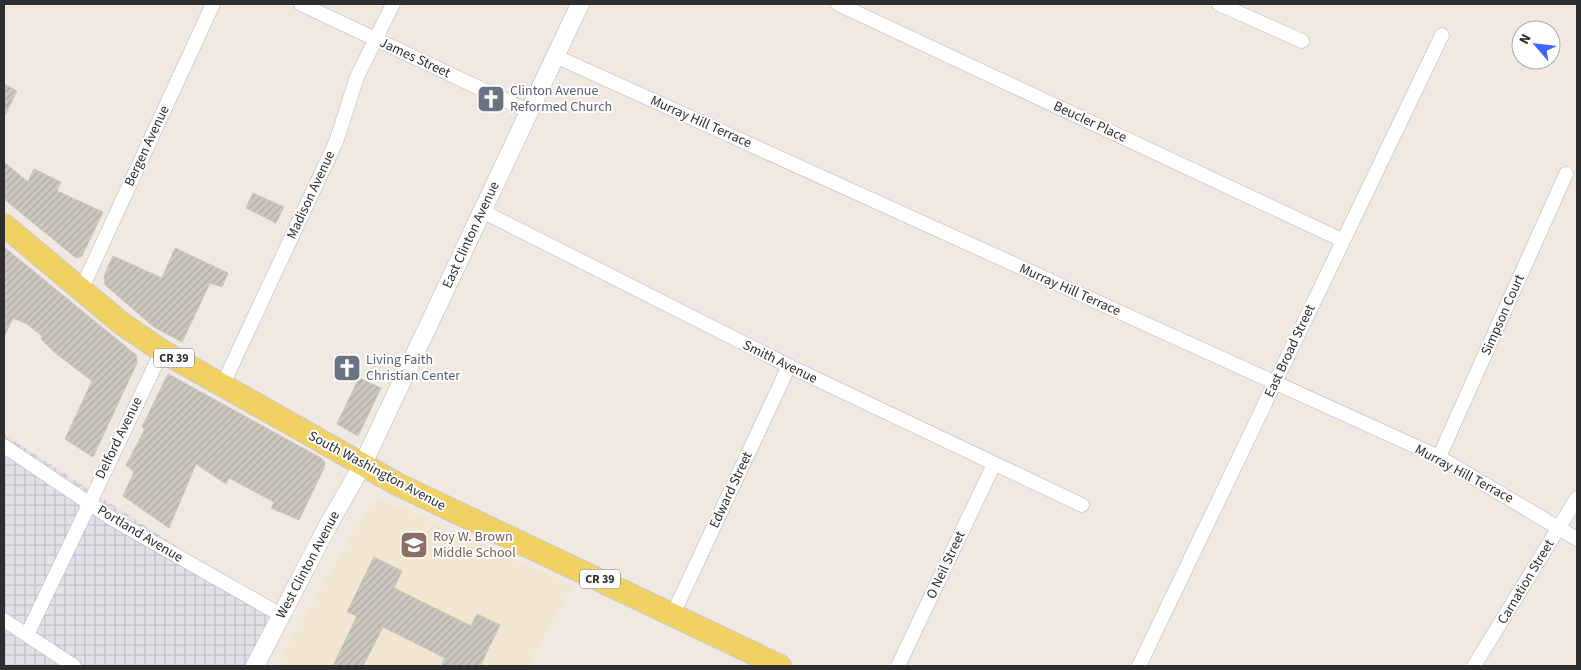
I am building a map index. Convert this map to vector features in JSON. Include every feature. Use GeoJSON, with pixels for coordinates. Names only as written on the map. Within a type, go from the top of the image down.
{"type":"FeatureCollection","features":[{"type":"Feature","properties":{"kind":"main road","name":"South Washington Avenue"},"geometry":{"type":"LineString","coordinates":[[4,225],[82,288],[121,324],[162,350],[362,466],[780,666]]}},
{"type":"Feature","properties":{"kind":"street","name":"Bergen Avenue"},"geometry":{"type":"LineString","coordinates":[[82,288],[213,4]]}},
{"type":"Feature","properties":{"kind":"street","name":"James Street"},"geometry":{"type":"LineString","coordinates":[[301,4],[530,112]]}},
{"type":"Feature","properties":{"kind":"street","name":"Madison Avenue"},"geometry":{"type":"LineString","coordinates":[[223,384],[336,142],[357,77],[393,4]]}},
{"type":"Feature","properties":{"kind":"street","name":"East Clinton Avenue"},"geometry":{"type":"LineString","coordinates":[[362,466],[580,4]]}},
{"type":"Feature","properties":{"kind":"street","name":"Beucler Place"},"geometry":{"type":"LineString","coordinates":[[838,4],[1342,240]]}},
{"type":"Feature","properties":{"kind":"street"},"geometry":{"type":"LineString","coordinates":[[1219,4],[1302,41]]}},
{"type":"Feature","properties":{"kind":"street","name":"East Broad Street"},"geometry":{"type":"LineString","coordinates":[[1139,666],[1442,35]]}},
{"type":"Feature","properties":{"kind":"street","name":"Murray Hill Terrace"},"geometry":{"type":"LineString","coordinates":[[555,56],[1439,457],[1577,539]]}},
{"type":"Feature","properties":{"kind":"street","name":"Simpson Court"},"geometry":{"type":"LineString","coordinates":[[1439,457],[1566,174]]}},
{"type":"Feature","properties":{"kind":"street","name":"Smith Avenue"},"geometry":{"type":"LineString","coordinates":[[482,211],[788,366],[1082,505]]}},
{"type":"Feature","properties":{"kind":"street","name":"Delford Avenue"},"geometry":{"type":"LineString","coordinates":[[27,636],[88,503],[162,350]]}},
{"type":"Feature","properties":{"kind":"street","name":"Edward Street"},"geometry":{"type":"LineString","coordinates":[[672,614],[788,366]]}},
{"type":"Feature","properties":{"kind":"street","name":"Portland Avenue"},"geometry":{"type":"LineString","coordinates":[[4,446],[114,520],[280,615]]}},
{"type":"Feature","properties":{"kind":"street","name":"O Neil Street"},"geometry":{"type":"LineString","coordinates":[[898,666],[994,464]]}},
{"type":"Feature","properties":{"kind":"street","name":"West Clinton Avenue"},"geometry":{"type":"LineString","coordinates":[[255,666],[280,615],[362,466]]}},
{"type":"Feature","properties":{"kind":"street","name":"Carnation Street"},"geometry":{"type":"LineString","coordinates":[[1474,666],[1577,498]]}},
{"type":"Feature","properties":{"kind":"street"},"geometry":{"type":"LineString","coordinates":[[4,620],[74,666]]}},
{"type":"Feature","properties":{"kind":"shaded area"},"geometry":{"type":"Polygon","coordinates":[[[4,434],[279,613],[253,666],[4,666],[4,434]]]}},
{"type":"Feature","properties":{"kind":"shaded area","name":"Roy W. Brown Middle School"},"geometry":{"type":"Polygon","coordinates":[[[382,500],[572,585],[529,666],[278,666],[289,643],[370,504],[382,500]]]}},
{"type":"Feature","properties":{"kind":"building"},"geometry":{"type":"Polygon","coordinates":[[[4,84],[17,91],[4,117],[4,84]]]}},
{"type":"Feature","properties":{"kind":"building"},"geometry":{"type":"Polygon","coordinates":[[[4,162],[28,182],[34,169],[61,182],[57,191],[103,212],[82,256],[76,258],[4,199],[4,162]]]}},
{"type":"Feature","properties":{"kind":"building"},"geometry":{"type":"Polygon","coordinates":[[[253,193],[284,207],[276,223],[246,208],[253,193]]]}},
{"type":"Feature","properties":{"kind":"building"},"geometry":{"type":"Polygon","coordinates":[[[4,247],[136,355],[137,363],[93,457],[65,439],[92,381],[54,352],[41,339],[42,336],[27,324],[13,318],[4,337],[4,247]]]}},
{"type":"Feature","properties":{"kind":"building"},"geometry":{"type":"Polygon","coordinates":[[[175,248],[228,273],[222,287],[210,283],[182,342],[154,327],[105,285],[104,276],[113,256],[162,278],[175,248]]]}},
{"type":"Feature","properties":{"kind":"building"},"geometry":{"type":"Polygon","coordinates":[[[168,374],[321,458],[325,463],[324,468],[299,520],[271,508],[274,502],[229,478],[226,484],[196,464],[169,528],[123,496],[134,472],[126,465],[145,429],[142,427],[168,374]]]}},
{"type":"Feature","properties":{"kind":"building"},"geometry":{"type":"Polygon","coordinates":[[[359,378],[381,388],[358,436],[337,424],[359,378]]]}},
{"type":"Feature","properties":{"kind":"building"},"geometry":{"type":"Polygon","coordinates":[[[374,557],[402,571],[394,588],[471,626],[477,614],[500,625],[480,666],[441,666],[445,658],[383,627],[363,666],[333,666],[357,616],[347,612],[374,557]]]}},
{"type":"Feature","properties":{"kind":"place","name":"Clinton Avenue Reformed Church"},"geometry":{"type":"Point","coordinates":[491,99]}},
{"type":"Feature","properties":{"kind":"place","name":"Living Faith Christian Center"},"geometry":{"type":"Point","coordinates":[347,368]}},
{"type":"Feature","properties":{"kind":"place","name":"Roy W. Brown Middle School"},"geometry":{"type":"Point","coordinates":[414,545]}}]}
